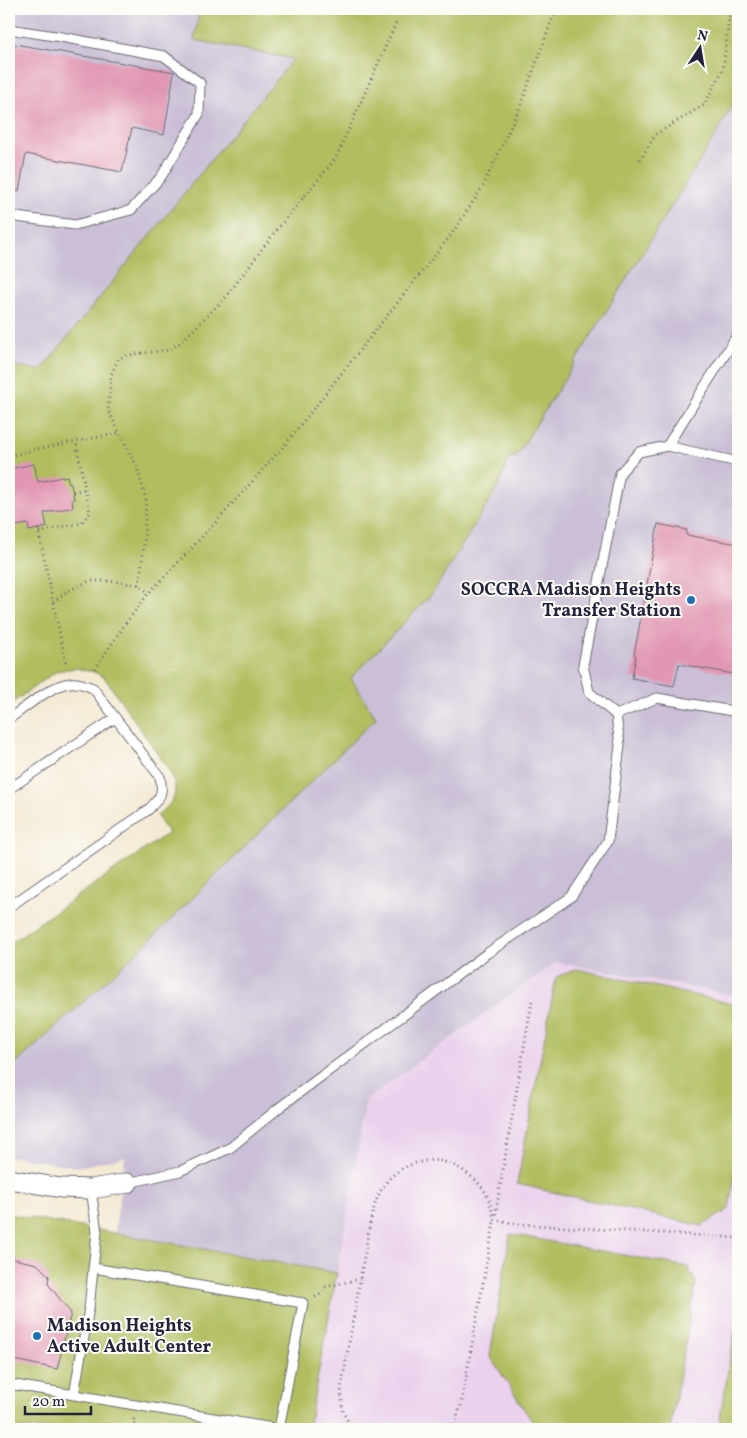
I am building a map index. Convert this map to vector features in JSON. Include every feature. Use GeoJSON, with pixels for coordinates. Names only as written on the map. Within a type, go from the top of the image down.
{"type":"FeatureCollection","features":[{"type":"Feature","properties":{"kind":"street"},"geometry":{"type":"LineString","coordinates":[[9,1179],[61,1188],[91,1189],[128,1183]]}},
{"type":"Feature","properties":{"kind":"lane"},"geometry":{"type":"LineString","coordinates":[[9,29],[61,36],[164,56],[200,83],[199,114],[161,177],[131,210],[75,225],[9,216]]}},
{"type":"Feature","properties":{"kind":"lane"},"geometry":{"type":"LineString","coordinates":[[668,446],[738,334]]}},
{"type":"Feature","properties":{"kind":"lane"},"geometry":{"type":"LineString","coordinates":[[128,1183],[180,1170],[230,1148],[280,1107],[486,954],[571,897],[608,841],[620,745],[616,716],[589,692],[583,665],[620,473],[638,452],[668,446],[738,462]]}},
{"type":"Feature","properties":{"kind":"lane"},"geometry":{"type":"LineString","coordinates":[[9,719],[54,688],[69,683],[81,684],[92,688],[160,777],[162,787],[160,798],[148,810],[9,907]]}},
{"type":"Feature","properties":{"kind":"lane"},"geometry":{"type":"LineString","coordinates":[[616,716],[656,698],[738,712]]}},
{"type":"Feature","properties":{"kind":"lane"},"geometry":{"type":"LineString","coordinates":[[9,789],[115,718]]}},
{"type":"Feature","properties":{"kind":"lane"},"geometry":{"type":"LineString","coordinates":[[74,1395],[89,1308],[97,1232],[91,1189]]}},
{"type":"Feature","properties":{"kind":"lane"},"geometry":{"type":"LineString","coordinates":[[9,1384],[279,1429],[303,1303],[93,1268]]}},
{"type":"Feature","properties":{"kind":"path"},"geometry":{"type":"LineString","coordinates":[[95,669],[125,624],[149,594],[284,446],[451,235],[482,188],[520,108],[556,9]]}},
{"type":"Feature","properties":{"kind":"path"},"geometry":{"type":"LineString","coordinates":[[640,160],[656,134],[704,105],[723,70],[730,9]]}},
{"type":"Feature","properties":{"kind":"path"},"geometry":{"type":"LineString","coordinates":[[139,585],[144,546],[146,500],[137,467],[108,410],[111,375],[119,358],[134,354],[169,350],[180,343],[226,297],[275,232],[336,158],[396,23]]}},
{"type":"Feature","properties":{"kind":"path"},"geometry":{"type":"LineString","coordinates":[[9,456],[119,433]]}},
{"type":"Feature","properties":{"kind":"path"},"geometry":{"type":"LineString","coordinates":[[66,664],[38,531],[81,523],[90,513],[76,442]]}},
{"type":"Feature","properties":{"kind":"path"},"geometry":{"type":"LineString","coordinates":[[73,492],[85,489]]}},
{"type":"Feature","properties":{"kind":"path"},"geometry":{"type":"LineString","coordinates":[[53,602],[66,592],[89,581],[110,581],[139,585],[149,594]]}},
{"type":"Feature","properties":{"kind":"path"},"geometry":{"type":"LineString","coordinates":[[451,1429],[460,1406],[532,1001]]}},
{"type":"Feature","properties":{"kind":"path"},"geometry":{"type":"LineString","coordinates":[[352,1429],[343,1412],[341,1389],[376,1200],[385,1183],[399,1170],[420,1162],[440,1161],[461,1169],[477,1181],[487,1194],[494,1220]]}},
{"type":"Feature","properties":{"kind":"path"},"geometry":{"type":"LineString","coordinates":[[494,1220],[519,1224],[738,1238]]}},
{"type":"Feature","properties":{"kind":"path"},"geometry":{"type":"LineString","coordinates":[[303,1303],[321,1294],[325,1287],[332,1287],[360,1279]]}},
{"type":"Feature","properties":{"kind":"path"},"geometry":{"type":"LineString","coordinates":[[9,1428],[19,1429]]}},
{"type":"Feature","properties":{"kind":"shaded area"},"geometry":{"type":"Polygon","coordinates":[[[9,9],[200,9],[194,40],[293,58],[41,371],[9,365],[9,9]]]}},
{"type":"Feature","properties":{"kind":"shaded area"},"geometry":{"type":"Polygon","coordinates":[[[738,94],[738,996],[556,962],[366,1100],[337,1273],[114,1238],[125,1157],[78,1167],[9,1156],[9,1070],[142,948],[351,678],[432,594],[498,487],[509,457],[516,457],[717,133],[738,94]]]}},
{"type":"Feature","properties":{"kind":"shaded area"},"geometry":{"type":"Polygon","coordinates":[[[556,962],[738,996],[738,1429],[308,1429],[366,1100],[556,962]]]}},
{"type":"Feature","properties":{"kind":"green space"},"geometry":{"type":"Polygon","coordinates":[[[200,9],[738,9],[738,94],[717,133],[516,457],[509,457],[498,487],[432,594],[351,678],[376,718],[142,948],[9,1070],[9,944],[168,833],[157,816],[172,800],[175,790],[169,770],[104,677],[94,672],[75,668],[57,671],[9,705],[9,365],[41,370],[293,59],[194,40],[200,9]]]}},
{"type":"Feature","properties":{"kind":"green space"},"geometry":{"type":"Polygon","coordinates":[[[577,969],[738,1005],[738,1148],[729,1209],[702,1226],[517,1184],[556,977],[577,969]]]}},
{"type":"Feature","properties":{"kind":"green space"},"geometry":{"type":"Polygon","coordinates":[[[9,1214],[337,1273],[308,1429],[9,1429],[9,1214]]]}},
{"type":"Feature","properties":{"kind":"green space"},"geometry":{"type":"Polygon","coordinates":[[[510,1234],[688,1267],[696,1283],[670,1429],[537,1429],[490,1356],[510,1234]]]}},
{"type":"Feature","properties":{"kind":"green space"},"geometry":{"type":"Polygon","coordinates":[[[738,1314],[738,1429],[718,1429],[738,1314]]]}},
{"type":"Feature","properties":{"kind":"building"},"geometry":{"type":"Polygon","coordinates":[[[9,43],[174,72],[164,135],[132,128],[122,172],[26,154],[19,191],[9,190],[9,43]]]}},
{"type":"Feature","properties":{"kind":"building"},"geometry":{"type":"Polygon","coordinates":[[[34,464],[38,482],[67,476],[74,499],[72,500],[73,507],[44,513],[47,527],[29,531],[28,524],[9,527],[9,469],[34,464]]]}},
{"type":"Feature","properties":{"kind":"building","name":"SOCCRA Madison Heights Transfer Station"},"geometry":{"type":"Polygon","coordinates":[[[658,524],[687,530],[686,535],[738,544],[738,675],[679,664],[674,686],[632,678],[636,656],[634,655],[658,524]]]}},
{"type":"Feature","properties":{"kind":"building","name":"Madison Heights Active Adult Center"},"geometry":{"type":"Polygon","coordinates":[[[9,1258],[37,1264],[49,1276],[48,1284],[71,1313],[57,1369],[9,1359],[9,1258]]]}},
{"type":"Feature","properties":{"kind":"place","name":"SOCCRA Madison Heights Transfer Station"},"geometry":{"type":"Point","coordinates":[691,600]}},
{"type":"Feature","properties":{"kind":"place","name":"Madison Heights Active Adult Center"},"geometry":{"type":"Point","coordinates":[37,1336]}}]}
